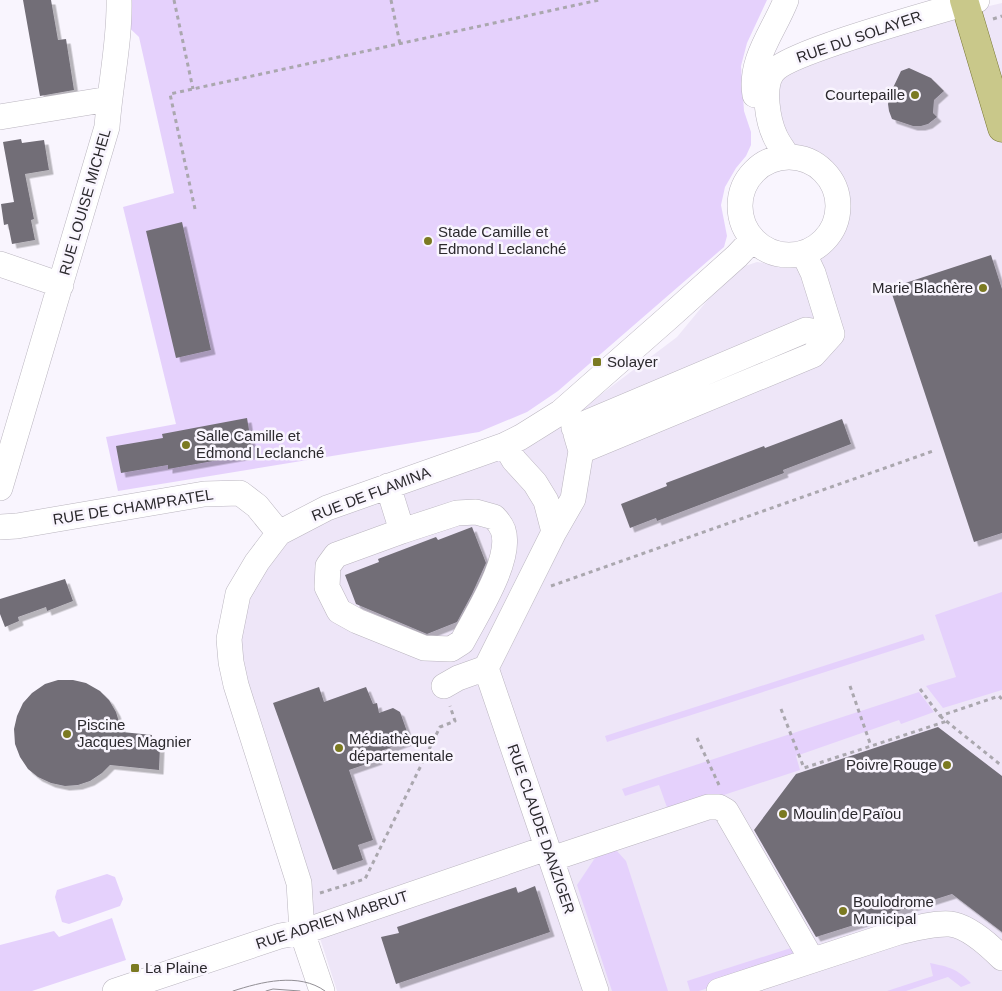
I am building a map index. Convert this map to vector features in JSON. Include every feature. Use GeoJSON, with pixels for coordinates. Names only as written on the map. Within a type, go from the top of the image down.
{"type":"FeatureCollection","features":[{"type":"Feature","properties":{"kind":"main road"},"geometry":{"type":"LineString","coordinates":[[969,1],[1002,128]]}},
{"type":"Feature","properties":{"kind":"street","name":"RUE LOUISE MICHEL"},"geometry":{"type":"LineString","coordinates":[[0,488],[108,127],[109,99],[120,19],[120,0]]}},
{"type":"Feature","properties":{"kind":"street","name":"RUE DU SOLAYER"},"geometry":{"type":"LineString","coordinates":[[787,156],[774,136],[767,110],[767,90],[772,73],[785,63],[817,49],[969,1]]}},
{"type":"Feature","properties":{"kind":"street"},"geometry":{"type":"LineString","coordinates":[[785,3],[780,40],[790,52],[798,57]]}},
{"type":"Feature","properties":{"kind":"street"},"geometry":{"type":"LineString","coordinates":[[760,166],[766,149],[754,92],[754,74],[768,34],[785,3]]}},
{"type":"Feature","properties":{"kind":"street"},"geometry":{"type":"LineString","coordinates":[[0,117],[109,99]]}},
{"type":"Feature","properties":{"kind":"street"},"geometry":{"type":"LineString","coordinates":[[787,156],[803,158],[817,165],[829,176],[837,192],[839,204],[837,221],[829,235],[818,246],[804,254],[785,256],[767,251],[752,240],[742,223],[739,204],[744,185],[755,170],[771,159],[787,156]]}},
{"type":"Feature","properties":{"kind":"street","name":"RUE DE FLAMINA"},"geometry":{"type":"LineString","coordinates":[[322,991],[302,932],[299,883],[236,685],[231,662],[230,639],[238,594],[257,562],[280,533],[327,508],[505,445],[572,430],[683,305],[752,240]]}},
{"type":"Feature","properties":{"kind":"street"},"geometry":{"type":"LineString","coordinates":[[451,649],[451,682],[486,668],[554,532],[573,499],[572,430],[813,355],[832,334],[813,273],[804,254]]}},
{"type":"Feature","properties":{"kind":"street","name":"RUE LOUISE MICHEL"},"geometry":{"type":"LineString","coordinates":[[0,264],[61,285]]}},
{"type":"Feature","properties":{"kind":"street"},"geometry":{"type":"LineString","coordinates":[[505,445],[514,460],[535,483],[546,501],[554,532]]}},
{"type":"Feature","properties":{"kind":"street"},"geometry":{"type":"LineString","coordinates":[[388,486],[402,531]]}},
{"type":"Feature","properties":{"kind":"street","name":"RUE DE CHAMPRATEL"},"geometry":{"type":"LineString","coordinates":[[0,527],[204,494],[240,493],[257,506],[280,533]]}},
{"type":"Feature","properties":{"kind":"street"},"geometry":{"type":"LineString","coordinates":[[476,512],[494,516],[503,530],[504,551],[500,567],[462,642],[451,649],[424,648],[339,611],[327,586],[328,566],[336,555],[402,531],[457,514],[476,512]]}},
{"type":"Feature","properties":{"kind":"street","name":"RUE CLAUDE DANZIGER"},"geometry":{"type":"LineString","coordinates":[[486,668],[596,991]]}},
{"type":"Feature","properties":{"kind":"street","name":"RUE ADRIEN MABRUT"},"geometry":{"type":"LineString","coordinates":[[116,991],[280,936],[302,932],[549,854],[708,807],[719,807],[726,811]]}},
{"type":"Feature","properties":{"kind":"street"},"geometry":{"type":"LineString","coordinates":[[726,811],[812,960]]}},
{"type":"Feature","properties":{"kind":"street"},"geometry":{"type":"LineString","coordinates":[[719,991],[899,932],[925,926],[951,924],[971,932],[1002,958]]}},
{"type":"Feature","properties":{"kind":"path"},"geometry":{"type":"LineString","coordinates":[[174,0],[193,89]]}},
{"type":"Feature","properties":{"kind":"path"},"geometry":{"type":"LineString","coordinates":[[391,0],[400,44]]}},
{"type":"Feature","properties":{"kind":"path"},"geometry":{"type":"LineString","coordinates":[[195,208],[170,94],[599,0]]}},
{"type":"Feature","properties":{"kind":"path"},"geometry":{"type":"LineString","coordinates":[[522,596],[933,452]]}},
{"type":"Feature","properties":{"kind":"path"},"geometry":{"type":"LineString","coordinates":[[321,893],[365,879],[440,727],[454,721],[451,682]]}},
{"type":"Feature","properties":{"kind":"path"},"geometry":{"type":"LineString","coordinates":[[850,686],[871,746]]}},
{"type":"Feature","properties":{"kind":"path"},"geometry":{"type":"LineString","coordinates":[[920,689],[940,716],[1002,766]]}},
{"type":"Feature","properties":{"kind":"path"},"geometry":{"type":"LineString","coordinates":[[940,716],[999,696],[1002,699]]}},
{"type":"Feature","properties":{"kind":"path"},"geometry":{"type":"LineString","coordinates":[[781,710],[804,768],[947,721]]}},
{"type":"Feature","properties":{"kind":"path"},"geometry":{"type":"LineString","coordinates":[[697,738],[726,800],[726,811]]}},
{"type":"Feature","properties":{"kind":"shaded area","name":"Stade Camille et Edmond Leclanché"},"geometry":{"type":"Polygon","coordinates":[[[119,0],[767,0],[747,43],[741,66],[744,111],[751,132],[751,145],[746,156],[736,168],[725,187],[721,205],[727,236],[724,247],[558,391],[527,412],[479,432],[118,491],[106,437],[176,424],[123,207],[174,193],[139,37],[120,19],[119,0]]]}},
{"type":"Feature","properties":{"kind":"shaded area"},"geometry":{"type":"Polygon","coordinates":[[[1002,3],[1002,991],[337,991],[231,662],[257,562],[279,533],[388,486],[538,442],[677,337],[711,296],[742,267],[757,262],[783,266],[799,265],[823,254],[839,238],[849,214],[845,192],[832,167],[812,153],[787,145],[772,101],[782,75],[942,17],[1002,3]]]}},
{"type":"Feature","properties":{"kind":"shaded area"},"geometry":{"type":"Polygon","coordinates":[[[1002,592],[1002,690],[943,708],[926,686],[956,677],[935,615],[1002,592]]]}},
{"type":"Feature","properties":{"kind":"shaded area"},"geometry":{"type":"Polygon","coordinates":[[[923,634],[925,640],[607,742],[605,736],[923,634]]]}},
{"type":"Feature","properties":{"kind":"shaded area"},"geometry":{"type":"Polygon","coordinates":[[[919,692],[934,712],[901,724],[899,720],[796,756],[800,770],[669,813],[659,785],[625,796],[622,789],[919,692]]]}},
{"type":"Feature","properties":{"kind":"shaded area"},"geometry":{"type":"Polygon","coordinates":[[[616,850],[626,861],[668,991],[612,991],[577,885],[595,858],[616,850]]]}},
{"type":"Feature","properties":{"kind":"shaded area"},"geometry":{"type":"Polygon","coordinates":[[[107,874],[115,877],[123,899],[120,906],[69,924],[62,922],[55,897],[57,890],[107,874]]]}},
{"type":"Feature","properties":{"kind":"shaded area"},"geometry":{"type":"Polygon","coordinates":[[[112,918],[126,960],[32,991],[0,991],[0,945],[54,931],[59,937],[112,918]]]}},
{"type":"Feature","properties":{"kind":"shaded area"},"geometry":{"type":"Polygon","coordinates":[[[794,947],[794,952],[789,961],[699,991],[690,991],[687,981],[794,947]]]}},
{"type":"Feature","properties":{"kind":"shaded area"},"geometry":{"type":"Polygon","coordinates":[[[930,963],[953,969],[971,983],[961,987],[948,977],[906,991],[887,991],[933,976],[930,963]]]}},
{"type":"Feature","properties":{"kind":"building"},"geometry":{"type":"Polygon","coordinates":[[[23,0],[51,0],[58,40],[66,39],[74,90],[40,96],[23,0]]]}},
{"type":"Feature","properties":{"kind":"building","name":"Courtepaille"},"geometry":{"type":"Polygon","coordinates":[[[909,68],[931,78],[944,91],[934,100],[933,113],[937,117],[928,124],[921,126],[913,126],[892,119],[889,111],[888,104],[891,92],[901,71],[909,68]]]}},
{"type":"Feature","properties":{"kind":"building"},"geometry":{"type":"Polygon","coordinates":[[[21,139],[22,143],[44,140],[49,170],[25,174],[34,219],[31,220],[35,240],[12,244],[8,224],[4,225],[1,204],[14,202],[3,142],[21,139]]]}},
{"type":"Feature","properties":{"kind":"building"},"geometry":{"type":"Polygon","coordinates":[[[182,222],[211,350],[176,358],[146,231],[182,222]]]}},
{"type":"Feature","properties":{"kind":"building"},"geometry":{"type":"Polygon","coordinates":[[[991,255],[1002,289],[1002,533],[974,542],[890,288],[991,255]]]}},
{"type":"Feature","properties":{"kind":"building","name":"Salle Camille et Edmond Leclanché"},"geometry":{"type":"Polygon","coordinates":[[[247,418],[253,454],[168,469],[168,465],[121,473],[116,446],[163,438],[162,434],[247,418]]]}},
{"type":"Feature","properties":{"kind":"building"},"geometry":{"type":"Polygon","coordinates":[[[842,419],[851,444],[783,470],[784,473],[657,521],[656,518],[630,528],[621,504],[667,486],[666,483],[842,419]]]}},
{"type":"Feature","properties":{"kind":"building"},"geometry":{"type":"Polygon","coordinates":[[[472,527],[486,563],[457,622],[427,634],[356,604],[345,575],[379,562],[378,559],[436,537],[438,540],[472,527]]]}},
{"type":"Feature","properties":{"kind":"building"},"geometry":{"type":"Polygon","coordinates":[[[65,579],[73,601],[47,611],[46,607],[18,617],[19,621],[5,627],[0,614],[0,599],[65,579]]]}},
{"type":"Feature","properties":{"kind":"building","name":"Piscine Jacques Magnier"},"geometry":{"type":"Polygon","coordinates":[[[58,680],[73,680],[86,683],[100,691],[109,700],[116,712],[122,732],[152,735],[151,746],[160,746],[159,770],[110,765],[90,781],[78,785],[65,786],[51,783],[38,777],[28,769],[20,757],[15,744],[14,729],[17,716],[23,703],[32,693],[45,684],[58,680]]]}},
{"type":"Feature","properties":{"kind":"building","name":"Médiathèque départementale"},"geometry":{"type":"Polygon","coordinates":[[[319,687],[324,702],[366,687],[373,704],[377,703],[379,713],[393,708],[400,712],[410,740],[376,753],[378,760],[349,770],[373,840],[358,845],[363,860],[333,870],[273,703],[319,687]]]}},
{"type":"Feature","properties":{"kind":"building"},"geometry":{"type":"Polygon","coordinates":[[[938,727],[1002,776],[1002,932],[952,894],[816,937],[754,830],[796,774],[938,727]]]}},
{"type":"Feature","properties":{"kind":"building"},"geometry":{"type":"Polygon","coordinates":[[[535,886],[550,932],[396,984],[381,937],[399,933],[397,927],[516,887],[518,893],[535,886]]]}},
{"type":"Feature","properties":{"kind":"tram line"},"geometry":{"type":"LineString","coordinates":[[233,991],[268,982],[292,980],[315,985],[325,991]]}},
{"type":"Feature","properties":{"kind":"tram line"},"geometry":{"type":"LineString","coordinates":[[266,991],[273,989],[300,991]]}},
{"type":"Feature","properties":{"kind":"place","name":"Courtepaille"},"geometry":{"type":"Point","coordinates":[915,95]}},
{"type":"Feature","properties":{"kind":"place","name":"Stade Camille et Edmond Leclanché"},"geometry":{"type":"Point","coordinates":[428,241]}},
{"type":"Feature","properties":{"kind":"place","name":"Marie Blachère"},"geometry":{"type":"Point","coordinates":[983,288]}},
{"type":"Feature","properties":{"kind":"place","name":"Solayer"},"geometry":{"type":"Point","coordinates":[597,362]}},
{"type":"Feature","properties":{"kind":"place","name":"Salle Camille et Edmond Leclanché"},"geometry":{"type":"Point","coordinates":[186,445]}},
{"type":"Feature","properties":{"kind":"place","name":"Piscine Jacques Magnier"},"geometry":{"type":"Point","coordinates":[67,734]}},
{"type":"Feature","properties":{"kind":"place","name":"Médiathèque départementale"},"geometry":{"type":"Point","coordinates":[339,748]}},
{"type":"Feature","properties":{"kind":"place","name":"Poivre Rouge"},"geometry":{"type":"Point","coordinates":[947,765]}},
{"type":"Feature","properties":{"kind":"place","name":"Moulin de Païou"},"geometry":{"type":"Point","coordinates":[783,814]}},
{"type":"Feature","properties":{"kind":"place","name":"Boulodrome Municipal"},"geometry":{"type":"Point","coordinates":[843,911]}},
{"type":"Feature","properties":{"kind":"place","name":"La Plaine"},"geometry":{"type":"Point","coordinates":[135,968]}}]}
